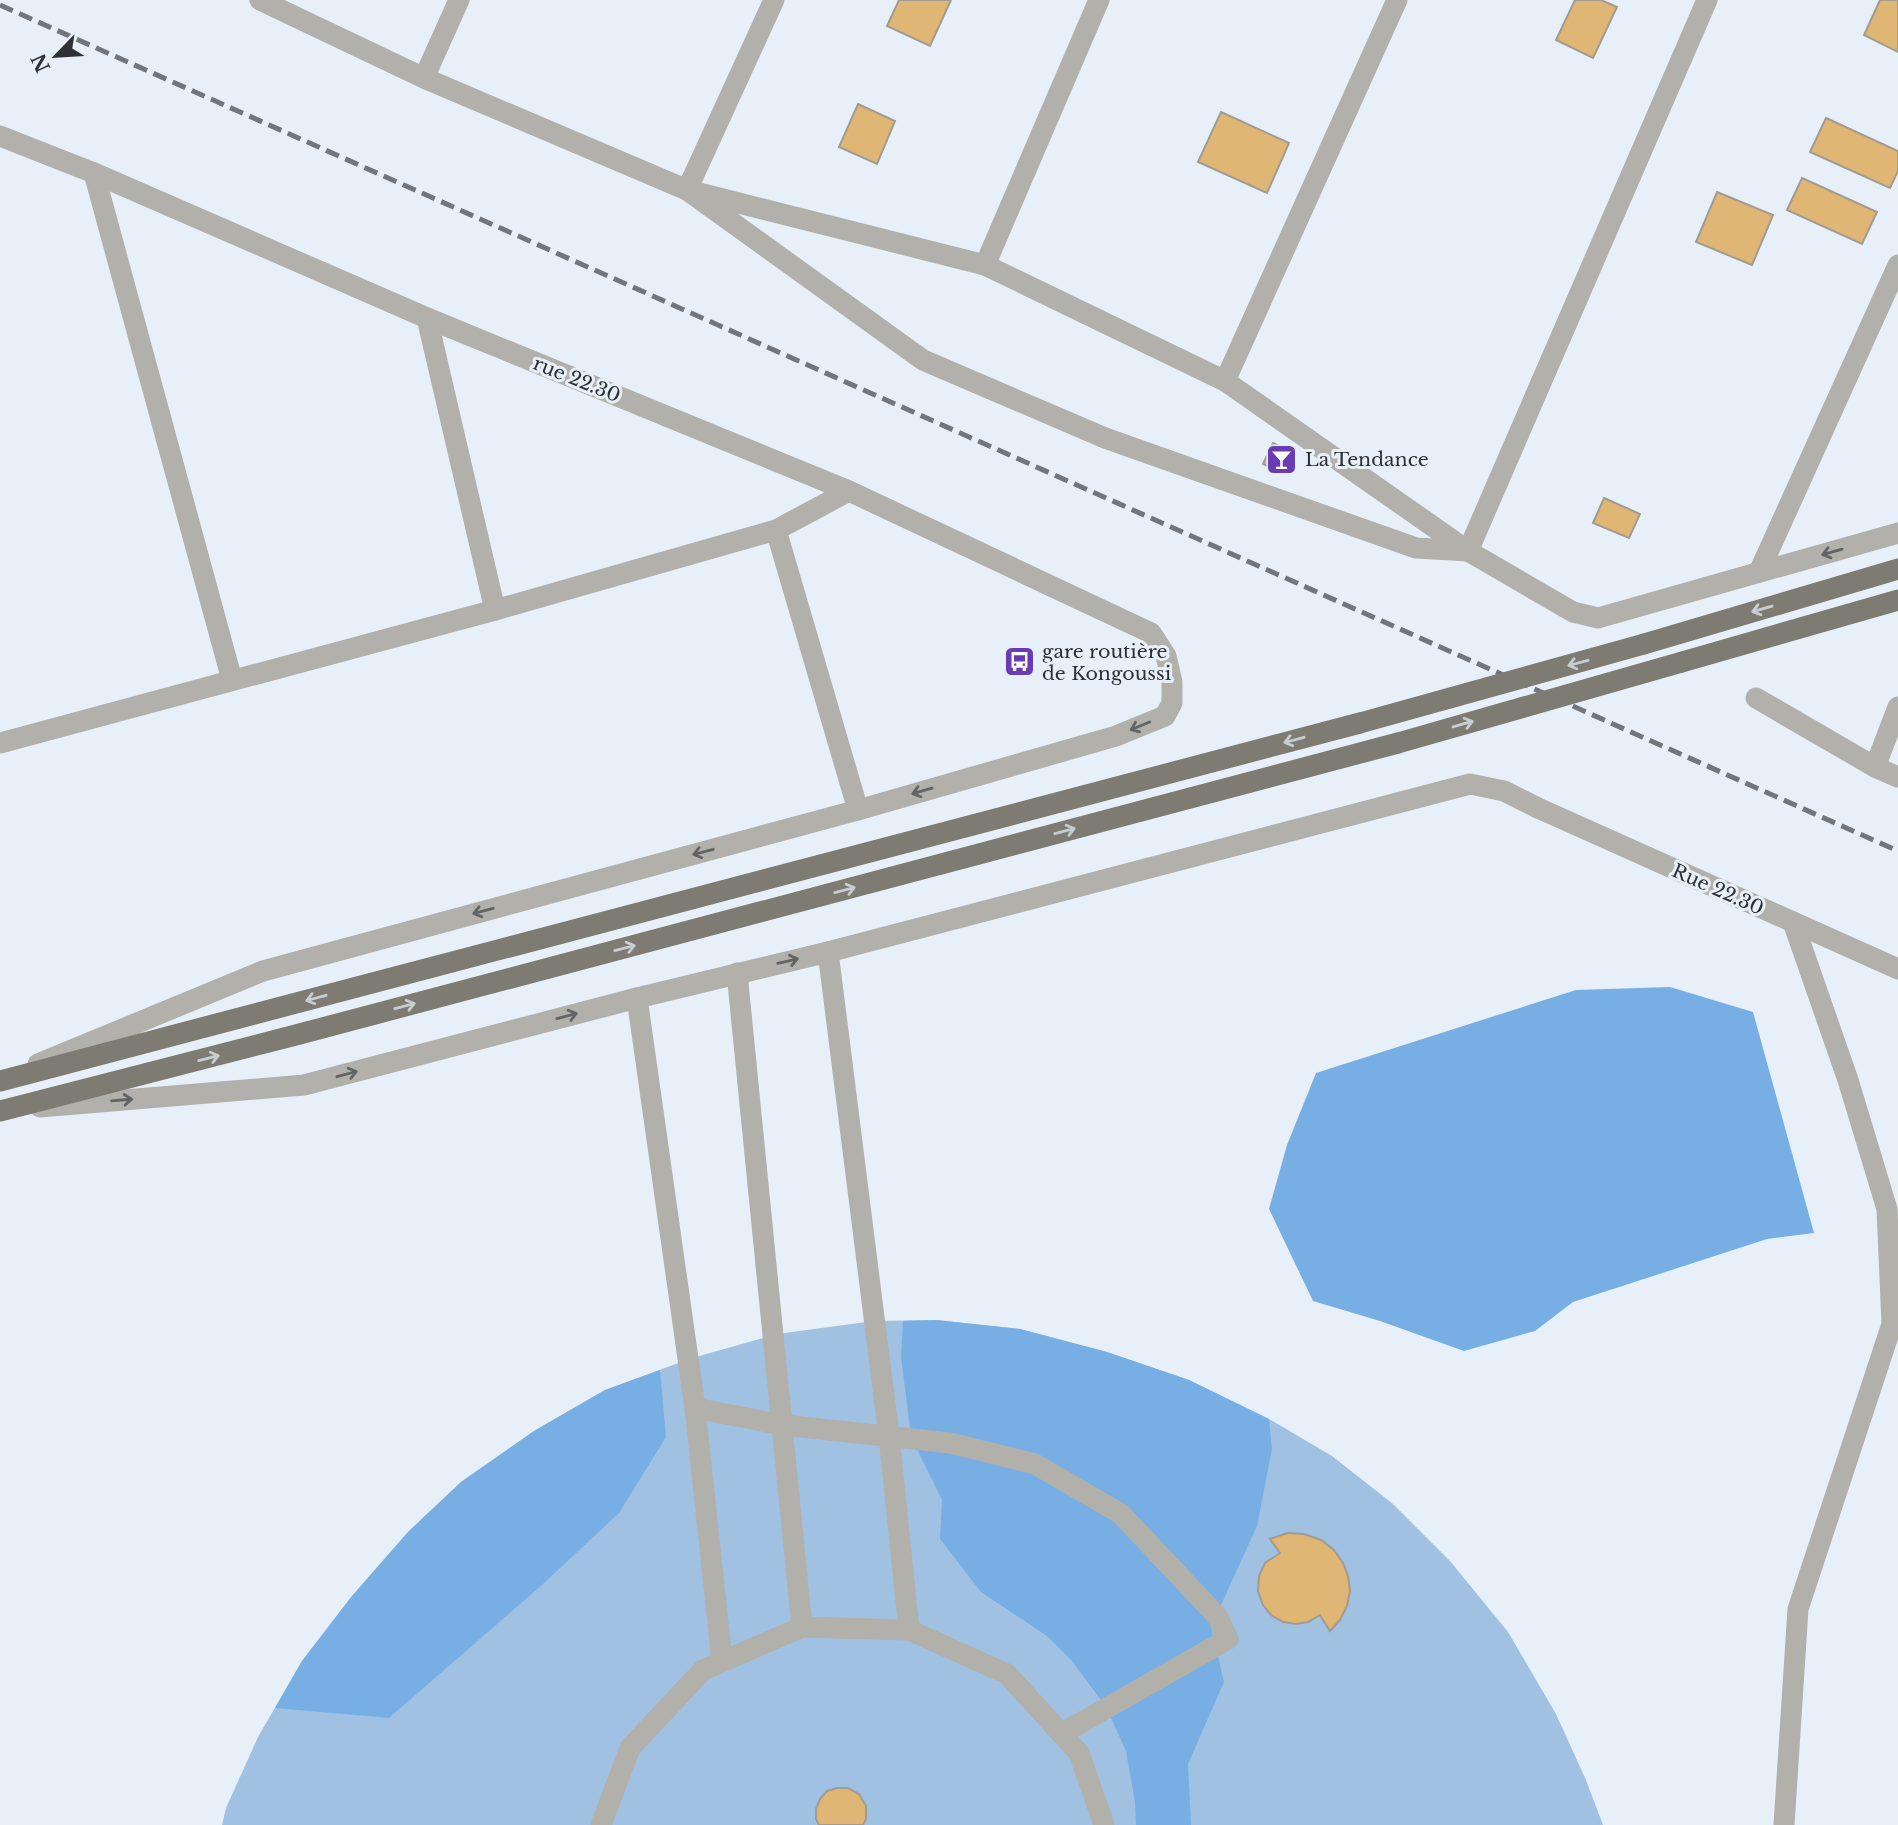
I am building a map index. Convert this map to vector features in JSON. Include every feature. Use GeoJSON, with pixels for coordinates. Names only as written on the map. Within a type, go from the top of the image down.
{"type":"FeatureCollection","features":[{"type":"Feature","properties":{"kind":"main road"},"geometry":{"type":"LineString","coordinates":[[0,1080],[1360,723],[1644,644],[1898,569]]}},
{"type":"Feature","properties":{"kind":"main road"},"geometry":{"type":"LineString","coordinates":[[2,1110],[292,1037],[1398,743],[1898,600]]}},
{"type":"Feature","properties":{"kind":"street"},"geometry":{"type":"LineString","coordinates":[[260,0],[424,78],[687,190],[985,265],[1226,381],[1468,551],[1573,612],[1598,618],[1898,533]]}},
{"type":"Feature","properties":{"kind":"street"},"geometry":{"type":"LineString","coordinates":[[424,78],[459,0]]}},
{"type":"Feature","properties":{"kind":"street"},"geometry":{"type":"LineString","coordinates":[[687,190],[774,0]]}},
{"type":"Feature","properties":{"kind":"street"},"geometry":{"type":"LineString","coordinates":[[985,265],[1099,0]]}},
{"type":"Feature","properties":{"kind":"street"},"geometry":{"type":"LineString","coordinates":[[1226,381],[1397,0]]}},
{"type":"Feature","properties":{"kind":"street"},"geometry":{"type":"LineString","coordinates":[[1468,551],[1707,0]]}},
{"type":"Feature","properties":{"kind":"street","name":"rue 22.30"},"geometry":{"type":"LineString","coordinates":[[0,136],[94,173],[427,318],[849,491],[1151,633],[1166,656],[1172,682],[1172,703],[1165,716],[1116,736],[858,810]]}},
{"type":"Feature","properties":{"kind":"street"},"geometry":{"type":"LineString","coordinates":[[94,173],[232,680]]}},
{"type":"Feature","properties":{"kind":"street"},"geometry":{"type":"LineString","coordinates":[[687,190],[923,360],[1105,438],[1416,548],[1468,551]]}},
{"type":"Feature","properties":{"kind":"street"},"geometry":{"type":"LineString","coordinates":[[1759,572],[1898,265]]}},
{"type":"Feature","properties":{"kind":"street"},"geometry":{"type":"LineString","coordinates":[[427,318],[495,610]]}},
{"type":"Feature","properties":{"kind":"street"},"geometry":{"type":"LineString","coordinates":[[0,744],[495,610],[776,530],[849,491]]}},
{"type":"Feature","properties":{"kind":"street"},"geometry":{"type":"LineString","coordinates":[[0,1080],[262,971],[858,810],[776,530]]}},
{"type":"Feature","properties":{"kind":"street"},"geometry":{"type":"LineString","coordinates":[[1756,698],[1875,768],[1898,777]]}},
{"type":"Feature","properties":{"kind":"street"},"geometry":{"type":"LineString","coordinates":[[1875,768],[1898,707]]}},
{"type":"Feature","properties":{"kind":"street","name":"Rue 22.30"},"geometry":{"type":"LineString","coordinates":[[2,1110],[304,1085],[1470,784],[1504,791],[1898,969]]}},
{"type":"Feature","properties":{"kind":"street"},"geometry":{"type":"LineString","coordinates":[[1784,1825],[1798,1609],[1892,1324],[1887,1209],[1848,1080],[1793,922]]}},
{"type":"Feature","properties":{"kind":"street"},"geometry":{"type":"LineString","coordinates":[[828,951],[889,1437],[909,1630]]}},
{"type":"Feature","properties":{"kind":"street"},"geometry":{"type":"LineString","coordinates":[[737,973],[802,1627]]}},
{"type":"Feature","properties":{"kind":"street"},"geometry":{"type":"LineString","coordinates":[[637,998],[695,1408],[722,1661]]}},
{"type":"Feature","properties":{"kind":"street"},"geometry":{"type":"LineString","coordinates":[[695,1408],[783,1424],[950,1443],[1035,1464],[1121,1514],[1217,1616],[1228,1639],[1061,1734]]}},
{"type":"Feature","properties":{"kind":"street"},"geometry":{"type":"LineString","coordinates":[[601,1825],[630,1748],[704,1670],[802,1627],[909,1630],[1007,1674],[1079,1753],[1104,1825]]}},
{"type":"Feature","properties":{"kind":"shaded area"},"geometry":{"type":"Polygon","coordinates":[[[1670,987],[1753,1012],[1814,1233],[1767,1239],[1573,1302],[1535,1331],[1464,1351],[1313,1301],[1269,1209],[1287,1145],[1316,1073],[1576,990],[1670,987]]]}},
{"type":"Feature","properties":{"kind":"shaded area"},"geometry":{"type":"Polygon","coordinates":[[[936,1320],[1020,1329],[1107,1352],[1189,1380],[1269,1419],[1332,1456],[1393,1504],[1450,1561],[1508,1632],[1556,1714],[1603,1825],[222,1825],[226,1808],[258,1737],[302,1661],[352,1596],[408,1532],[461,1482],[534,1431],[605,1390],[692,1358],[777,1334],[874,1321],[936,1320]]]}},
{"type":"Feature","properties":{"kind":"shaded area"},"geometry":{"type":"Polygon","coordinates":[[[936,1320],[1020,1329],[1107,1352],[1189,1380],[1269,1419],[1272,1449],[1257,1526],[1211,1627],[1224,1682],[1188,1764],[1191,1825],[1136,1825],[1126,1751],[1106,1707],[1072,1661],[1047,1636],[981,1592],[940,1539],[942,1500],[911,1437],[901,1356],[903,1321],[936,1320]]]}},
{"type":"Feature","properties":{"kind":"shaded area"},"geometry":{"type":"Polygon","coordinates":[[[660,1370],[666,1437],[619,1513],[543,1584],[389,1718],[275,1708],[302,1661],[352,1596],[408,1532],[461,1482],[534,1431],[605,1390],[660,1370]]]}},
{"type":"Feature","properties":{"kind":"building"},"geometry":{"type":"Polygon","coordinates":[[[899,0],[951,0],[930,46],[887,26],[899,0]]]}},
{"type":"Feature","properties":{"kind":"building"},"geometry":{"type":"Polygon","coordinates":[[[1575,0],[1601,0],[1617,7],[1593,58],[1556,40],[1575,0]]]}},
{"type":"Feature","properties":{"kind":"building"},"geometry":{"type":"Polygon","coordinates":[[[1880,0],[1898,0],[1898,52],[1864,35],[1880,0]]]}},
{"type":"Feature","properties":{"kind":"building"},"geometry":{"type":"Polygon","coordinates":[[[858,104],[895,121],[877,164],[839,147],[858,104]]]}},
{"type":"Feature","properties":{"kind":"building"},"geometry":{"type":"Polygon","coordinates":[[[1221,112],[1289,143],[1267,193],[1198,162],[1221,112]]]}},
{"type":"Feature","properties":{"kind":"building"},"geometry":{"type":"Polygon","coordinates":[[[1826,118],[1898,151],[1898,171],[1890,188],[1810,152],[1826,118]]]}},
{"type":"Feature","properties":{"kind":"building"},"geometry":{"type":"Polygon","coordinates":[[[1802,178],[1877,212],[1862,244],[1787,210],[1802,178]]]}},
{"type":"Feature","properties":{"kind":"building"},"geometry":{"type":"Polygon","coordinates":[[[1717,192],[1773,215],[1752,265],[1696,242],[1717,192]]]}},
{"type":"Feature","properties":{"kind":"building"},"geometry":{"type":"Polygon","coordinates":[[[1273,443],[1292,453],[1282,473],[1263,464],[1273,443]]]}},
{"type":"Feature","properties":{"kind":"building"},"geometry":{"type":"Polygon","coordinates":[[[1604,498],[1640,514],[1629,538],[1593,523],[1604,498]]]}},
{"type":"Feature","properties":{"kind":"building"},"geometry":{"type":"Polygon","coordinates":[[[1287,1533],[1304,1534],[1321,1540],[1334,1550],[1343,1563],[1350,1591],[1340,1620],[1330,1631],[1320,1615],[1308,1622],[1283,1622],[1271,1615],[1263,1605],[1258,1591],[1259,1576],[1265,1563],[1280,1553],[1270,1539],[1287,1533]]]}},
{"type":"Feature","properties":{"kind":"building"},"geometry":{"type":"Polygon","coordinates":[[[848,1788],[859,1794],[866,1806],[863,1825],[819,1825],[816,1809],[820,1799],[827,1791],[848,1788]]]}},
{"type":"Feature","properties":{"kind":"railway"},"geometry":{"type":"LineString","coordinates":[[0,5],[1898,851]]}},
{"type":"Feature","properties":{"kind":"place","name":"La Tendance"},"geometry":{"type":"Point","coordinates":[1282,459]}},
{"type":"Feature","properties":{"kind":"place","name":"gare routière de Kongoussi"},"geometry":{"type":"Point","coordinates":[1019,662]}}]}
